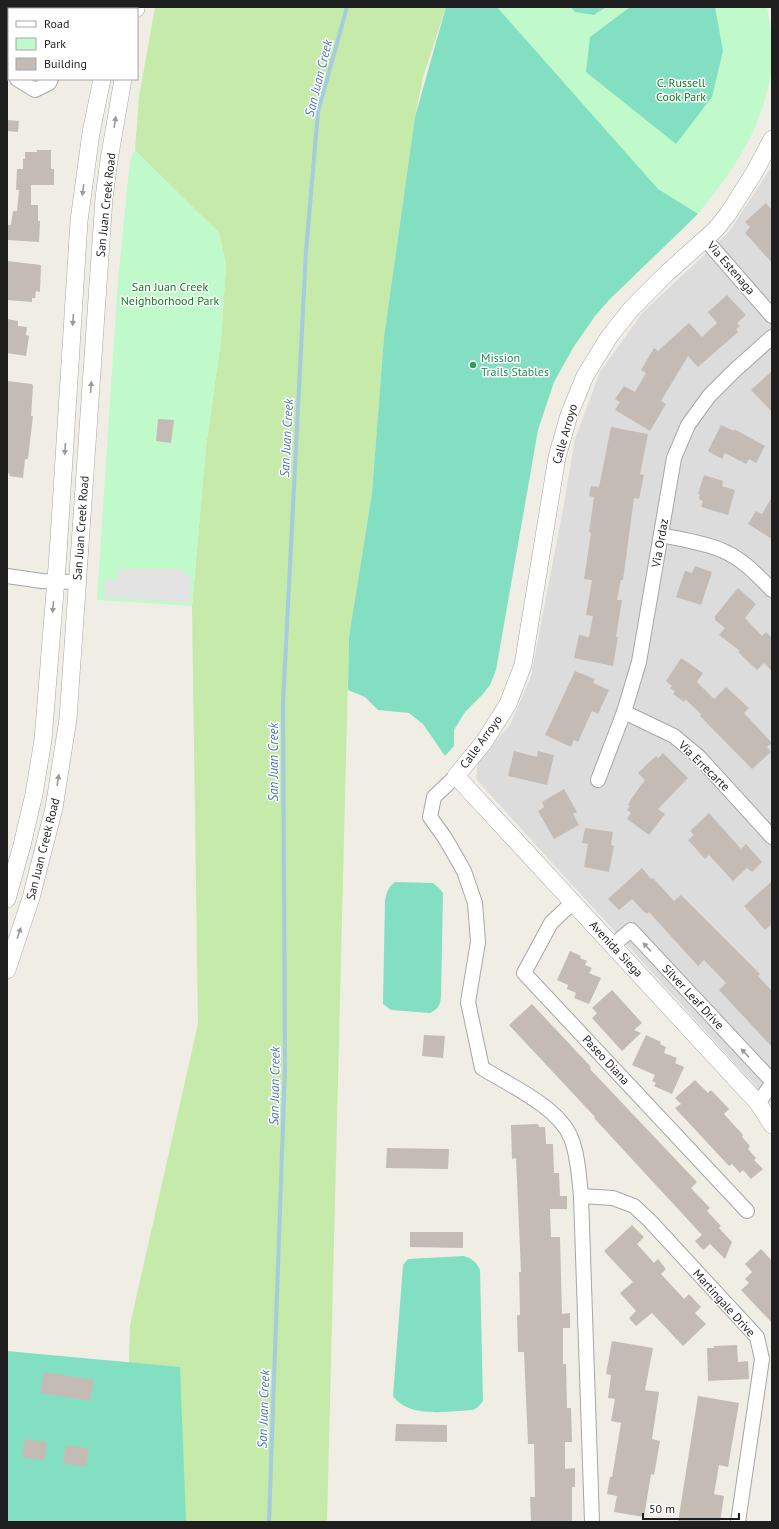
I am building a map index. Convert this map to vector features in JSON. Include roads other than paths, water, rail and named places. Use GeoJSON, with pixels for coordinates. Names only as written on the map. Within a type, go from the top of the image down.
{"type":"FeatureCollection","features":[{"type":"Feature","properties":{"kind":"street"},"geometry":{"type":"LineString","coordinates":[[19,80],[35,90],[50,81]]}},
{"type":"Feature","properties":{"kind":"street","name":"San Juan Creek Road"},"geometry":{"type":"LineString","coordinates":[[7,899],[34,794],[43,740],[56,581],[79,221],[91,133],[102,80]]}},
{"type":"Feature","properties":{"kind":"street","name":"San Juan Creek Road"},"geometry":{"type":"LineString","coordinates":[[7,970],[31,898],[54,808],[68,719],[104,198],[123,80]]}},
{"type":"Feature","properties":{"kind":"street","name":"Calle Arroyo"},"geometry":{"type":"LineString","coordinates":[[456,776],[484,742],[508,704],[523,665],[557,457],[569,415],[584,376],[609,337],[632,308],[667,273],[705,239],[728,214],[754,174],[772,139]]}},
{"type":"Feature","properties":{"kind":"street","name":"Via Estenaga"},"geometry":{"type":"LineString","coordinates":[[705,239],[772,316]]}},
{"type":"Feature","properties":{"kind":"street","name":"Via Ordaz"},"geometry":{"type":"LineString","coordinates":[[598,780],[624,712],[639,662],[674,458],[688,425],[709,396],[772,337]]}},
{"type":"Feature","properties":{"kind":"street"},"geometry":{"type":"LineString","coordinates":[[661,535],[721,550],[739,559],[772,590]]}},
{"type":"Feature","properties":{"kind":"street"},"geometry":{"type":"LineString","coordinates":[[7,576],[42,581],[77,582]]}},
{"type":"Feature","properties":{"kind":"street","name":"Via Errecarte"},"geometry":{"type":"LineString","coordinates":[[624,712],[674,736],[699,757],[772,836]]}},
{"type":"Feature","properties":{"kind":"street"},"geometry":{"type":"LineString","coordinates":[[456,776],[434,797],[430,817],[445,838],[464,871],[475,903],[478,942],[468,1002],[482,1068],[539,1102],[558,1117],[571,1137],[575,1152],[581,1196],[592,1522]]}},
{"type":"Feature","properties":{"kind":"street","name":"Avenida Siega"},"geometry":{"type":"LineString","coordinates":[[456,776],[758,1103],[772,1125]]}},
{"type":"Feature","properties":{"kind":"street","name":"Paseo Diana"},"geometry":{"type":"LineString","coordinates":[[573,902],[551,923],[524,973],[747,1211]]}},
{"type":"Feature","properties":{"kind":"street","name":"Silver Leaf Drive"},"geometry":{"type":"LineString","coordinates":[[612,946],[631,930],[772,1082],[758,1103]]}},
{"type":"Feature","properties":{"kind":"street","name":"Martingale Drive"},"geometry":{"type":"LineString","coordinates":[[581,1196],[612,1198],[634,1206],[757,1337],[762,1359],[738,1522]]}},
{"type":"Feature","properties":{"kind":"waterway","name":"San Juan Creek"},"geometry":{"type":"LineString","coordinates":[[269,1522],[285,1067],[283,703],[306,251],[318,112],[347,7]]}},
{"type":"Feature","properties":{"kind":"place","name":"Mission Trails Stables"},"geometry":{"type":"Point","coordinates":[473,365]}},
{"type":"Feature","properties":{"kind":"park label","name":"C. Russell Cook Park"},"geometry":{"type":"Point","coordinates":[681,90]}},
{"type":"Feature","properties":{"kind":"park label","name":"San Juan Creek Neighborhood Park"},"geometry":{"type":"Point","coordinates":[170,294]}}]}
